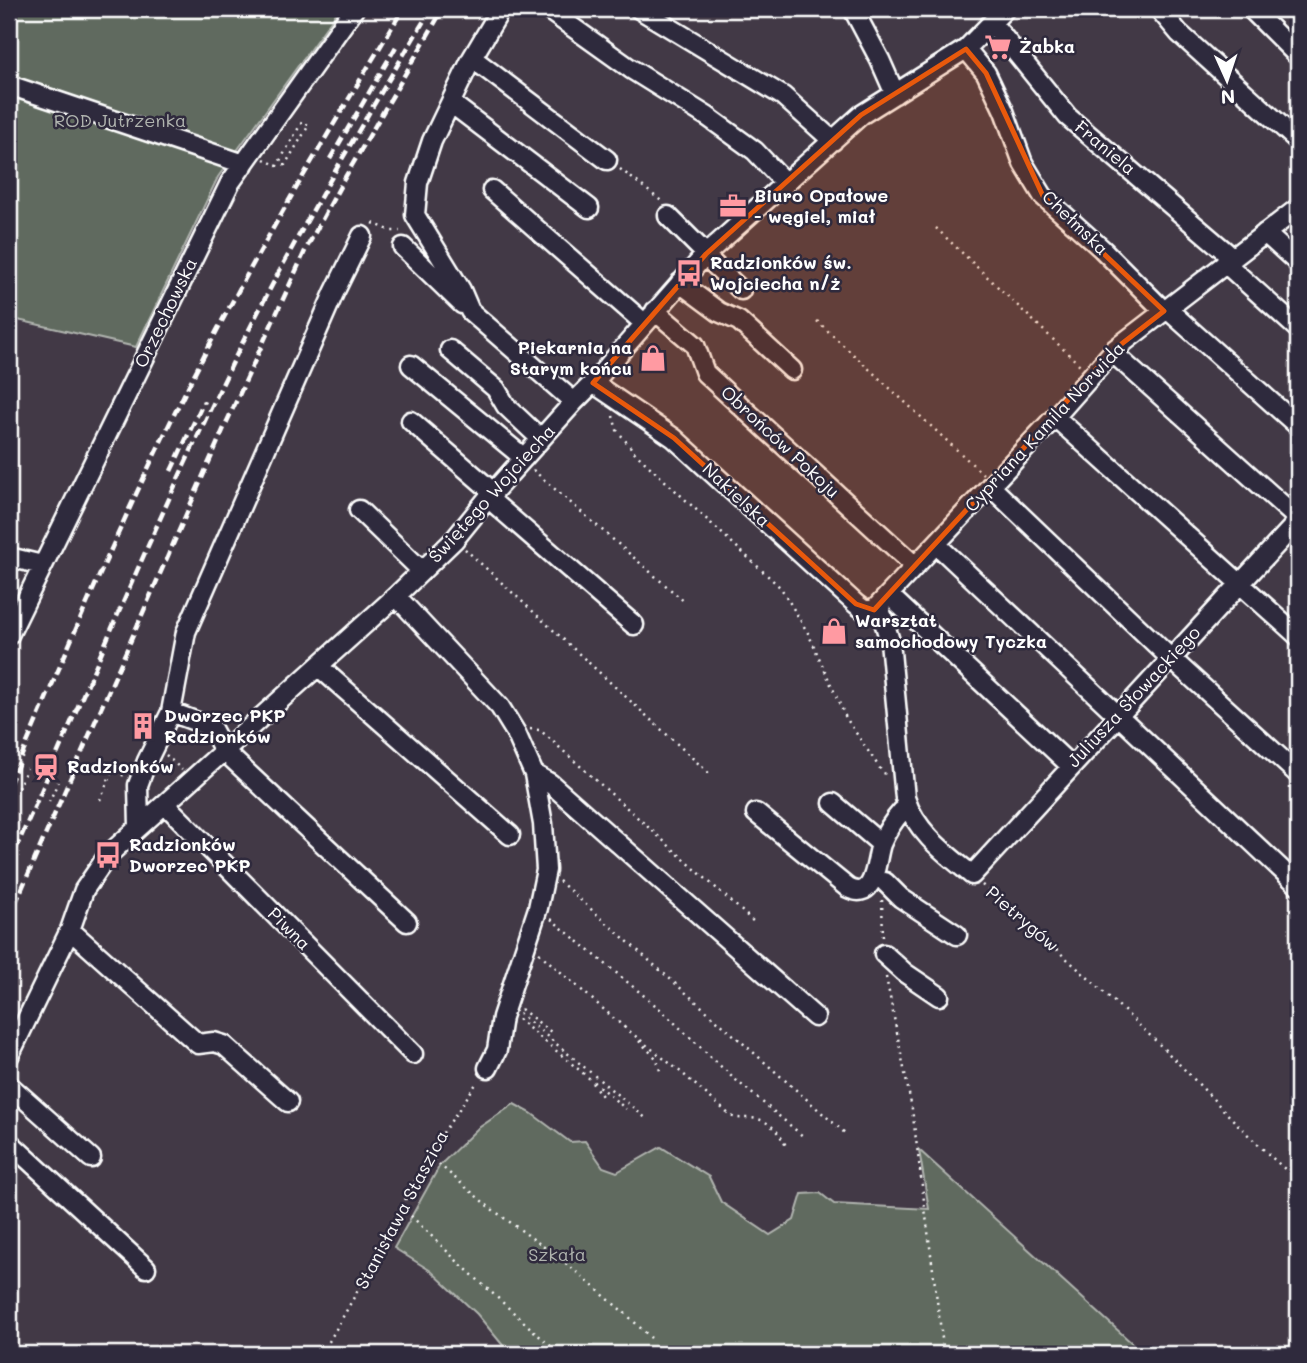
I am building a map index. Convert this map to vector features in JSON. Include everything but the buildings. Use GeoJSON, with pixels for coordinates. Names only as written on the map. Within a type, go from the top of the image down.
{"type":"FeatureCollection","features":[{"type":"Feature","properties":{"kind":"street","name":"Orzechowska"},"geometry":{"type":"LineString","coordinates":[[9,635],[230,183],[354,9]]}},
{"type":"Feature","properties":{"kind":"street"},"geometry":{"type":"LineString","coordinates":[[470,312],[461,290],[415,215],[422,169],[432,141],[472,58],[501,9]]}},
{"type":"Feature","properties":{"kind":"street"},"geometry":{"type":"LineString","coordinates":[[547,9],[631,69],[746,144],[786,184]]}},
{"type":"Feature","properties":{"kind":"street"},"geometry":{"type":"LineString","coordinates":[[639,9],[783,96],[833,141]]}},
{"type":"Feature","properties":{"kind":"street"},"geometry":{"type":"LineString","coordinates":[[853,9],[895,94]]}},
{"type":"Feature","properties":{"kind":"street","name":"Świętego Wojciecha"},"geometry":{"type":"LineString","coordinates":[[9,1055],[70,930],[84,890],[108,855],[396,596],[454,540],[705,255],[861,115],[966,49],[1005,9]]}},
{"type":"Feature","properties":{"kind":"street"},"geometry":{"type":"LineString","coordinates":[[1159,9],[1179,33],[1298,141]]}},
{"type":"Feature","properties":{"kind":"street"},"geometry":{"type":"LineString","coordinates":[[1251,9],[1298,56]]}},
{"type":"Feature","properties":{"kind":"street","name":"Franiela"},"geometry":{"type":"LineString","coordinates":[[992,23],[1068,117],[1229,260],[1298,329]]}},
{"type":"Feature","properties":{"kind":"street","name":"Chełmska"},"geometry":{"type":"LineString","coordinates":[[966,49],[986,73],[1004,111],[1023,163],[1043,196],[1165,309],[1298,426]]}},
{"type":"Feature","properties":{"kind":"street"},"geometry":{"type":"LineString","coordinates":[[472,58],[607,160]]}},
{"type":"Feature","properties":{"kind":"street"},"geometry":{"type":"LineString","coordinates":[[9,85],[248,158]]}},
{"type":"Feature","properties":{"kind":"street"},"geometry":{"type":"LineString","coordinates":[[451,103],[589,208]]}},
{"type":"Feature","properties":{"kind":"street","name":"Obrońców Pokoju"},"geometry":{"type":"LineString","coordinates":[[492,190],[650,317],[695,345],[705,373],[915,566]]}},
{"type":"Feature","properties":{"kind":"street","name":"Cypriana Kamila Norwida"},"geometry":{"type":"LineString","coordinates":[[881,604],[1112,352],[1298,208]]}},
{"type":"Feature","properties":{"kind":"street"},"geometry":{"type":"LineString","coordinates":[[668,216],[741,290]]}},
{"type":"Feature","properties":{"kind":"street"},"geometry":{"type":"LineString","coordinates":[[139,827],[138,785],[171,712],[186,632],[328,306],[368,229]]}},
{"type":"Feature","properties":{"kind":"street"},"geometry":{"type":"LineString","coordinates":[[1265,233],[1298,263]]}},
{"type":"Feature","properties":{"kind":"street"},"geometry":{"type":"LineString","coordinates":[[403,247],[470,312],[574,402]]}},
{"type":"Feature","properties":{"kind":"street"},"geometry":{"type":"LineString","coordinates":[[680,283],[719,312],[738,321],[792,370]]}},
{"type":"Feature","properties":{"kind":"street"},"geometry":{"type":"LineString","coordinates":[[450,349],[496,389],[506,406],[541,439]]}},
{"type":"Feature","properties":{"kind":"street"},"geometry":{"type":"LineString","coordinates":[[1112,352],[1298,520]]}},
{"type":"Feature","properties":{"kind":"street"},"geometry":{"type":"LineString","coordinates":[[411,365],[524,460]]}},
{"type":"Feature","properties":{"kind":"street","name":"Nakielska"},"geometry":{"type":"LineString","coordinates":[[593,383],[674,438],[856,604],[864,610],[881,604],[1071,766]]}},
{"type":"Feature","properties":{"kind":"street"},"geometry":{"type":"LineString","coordinates":[[1055,417],[1298,636]]}},
{"type":"Feature","properties":{"kind":"street"},"geometry":{"type":"LineString","coordinates":[[411,421],[634,625]]}},
{"type":"Feature","properties":{"kind":"street"},"geometry":{"type":"LineString","coordinates":[[992,484],[1171,658],[1298,774]]}},
{"type":"Feature","properties":{"kind":"street"},"geometry":{"type":"LineString","coordinates":[[359,510],[422,571]]}},
{"type":"Feature","properties":{"kind":"street","name":"Juliusza Słowackiego"},"geometry":{"type":"LineString","coordinates":[[972,875],[1298,520]]}},
{"type":"Feature","properties":{"kind":"street"},"geometry":{"type":"LineString","coordinates":[[936,544],[1298,885]]}},
{"type":"Feature","properties":{"kind":"street"},"geometry":{"type":"LineString","coordinates":[[9,557],[42,565]]}},
{"type":"Feature","properties":{"kind":"street"},"geometry":{"type":"LineString","coordinates":[[396,596],[500,708],[516,733],[534,774],[545,834],[546,870],[538,908],[506,1003],[497,1049],[488,1068]]}},
{"type":"Feature","properties":{"kind":"street","name":"Pietrygów"},"geometry":{"type":"LineString","coordinates":[[881,604],[891,641],[905,798],[911,814],[936,846],[972,875]]}},
{"type":"Feature","properties":{"kind":"street"},"geometry":{"type":"LineString","coordinates":[[318,666],[510,835]]}},
{"type":"Feature","properties":{"kind":"street"},"geometry":{"type":"LineString","coordinates":[[171,712],[211,727],[224,751],[407,922]]}},
{"type":"Feature","properties":{"kind":"street"},"geometry":{"type":"LineString","coordinates":[[534,774],[550,783],[815,1017]]}},
{"type":"Feature","properties":{"kind":"street"},"geometry":{"type":"LineString","coordinates":[[833,803],[881,844]]}},
{"type":"Feature","properties":{"kind":"street","name":"Piwna"},"geometry":{"type":"LineString","coordinates":[[165,804],[413,1054]]}},
{"type":"Feature","properties":{"kind":"street"},"geometry":{"type":"LineString","coordinates":[[756,813],[856,892],[871,885],[881,844],[892,822],[902,811]]}},
{"type":"Feature","properties":{"kind":"street"},"geometry":{"type":"LineString","coordinates":[[885,881],[901,898],[957,935]]}},
{"type":"Feature","properties":{"kind":"street"},"geometry":{"type":"LineString","coordinates":[[70,930],[198,1044],[214,1042],[224,1045],[288,1102]]}},
{"type":"Feature","properties":{"kind":"street"},"geometry":{"type":"LineString","coordinates":[[884,954],[905,973],[939,996]]}},
{"type":"Feature","properties":{"kind":"street"},"geometry":{"type":"LineString","coordinates":[[9,1084],[90,1158]]}},
{"type":"Feature","properties":{"kind":"street"},"geometry":{"type":"LineString","coordinates":[[9,1142],[146,1268]]}},
{"type":"Feature","properties":{"kind":"path"},"geometry":{"type":"LineString","coordinates":[[248,158],[276,166],[302,121],[309,125],[282,170]]}},
{"type":"Feature","properties":{"kind":"path"},"geometry":{"type":"LineString","coordinates":[[607,160],[664,201],[668,216]]}},
{"type":"Feature","properties":{"kind":"path"},"geometry":{"type":"LineString","coordinates":[[936,228],[1091,376]]}},
{"type":"Feature","properties":{"kind":"path"},"geometry":{"type":"LineString","coordinates":[[368,229],[424,231]]}},
{"type":"Feature","properties":{"kind":"path"},"geometry":{"type":"LineString","coordinates":[[817,320],[992,484]]}},
{"type":"Feature","properties":{"kind":"path"},"geometry":{"type":"LineString","coordinates":[[611,396],[617,430],[636,454],[781,588],[808,633],[846,718],[883,773],[904,778]]}},
{"type":"Feature","properties":{"kind":"path"},"geometry":{"type":"LineString","coordinates":[[524,460],[686,603]]}},
{"type":"Feature","properties":{"kind":"path"},"geometry":{"type":"LineString","coordinates":[[454,540],[712,776]]}},
{"type":"Feature","properties":{"kind":"path"},"geometry":{"type":"LineString","coordinates":[[516,733],[527,728],[540,730],[754,922]]}},
{"type":"Feature","properties":{"kind":"path"},"geometry":{"type":"LineString","coordinates":[[155,745],[192,779]]}},
{"type":"Feature","properties":{"kind":"path"},"geometry":{"type":"LineString","coordinates":[[18,788],[27,768]]}},
{"type":"Feature","properties":{"kind":"path"},"geometry":{"type":"LineString","coordinates":[[100,800],[112,771]]}},
{"type":"Feature","properties":{"kind":"path"},"geometry":{"type":"LineString","coordinates":[[49,802],[58,782]]}},
{"type":"Feature","properties":{"kind":"path"},"geometry":{"type":"LineString","coordinates":[[546,870],[846,1134]]}},
{"type":"Feature","properties":{"kind":"path","name":"Pietrygów"},"geometry":{"type":"LineString","coordinates":[[972,875],[1161,1046],[1262,1150],[1286,1170]]}},
{"type":"Feature","properties":{"kind":"path"},"geometry":{"type":"LineString","coordinates":[[538,908],[660,1009],[731,1076],[804,1137]]}},
{"type":"Feature","properties":{"kind":"path"},"geometry":{"type":"LineString","coordinates":[[525,942],[731,1116],[736,1119],[763,1119],[786,1146]]}},
{"type":"Feature","properties":{"kind":"path"},"geometry":{"type":"LineString","coordinates":[[884,954],[912,1109],[944,1354]]}},
{"type":"Feature","properties":{"kind":"path"},"geometry":{"type":"LineString","coordinates":[[506,1003],[551,1032]]}},
{"type":"Feature","properties":{"kind":"path"},"geometry":{"type":"LineString","coordinates":[[506,1003],[591,1081],[626,1109]]}},
{"type":"Feature","properties":{"kind":"path"},"geometry":{"type":"LineString","coordinates":[[506,1003],[648,1120]]}},
{"type":"Feature","properties":{"kind":"path"},"geometry":{"type":"LineString","coordinates":[[624,1027],[657,1059],[660,1071]]}},
{"type":"Feature","properties":{"kind":"path","name":"Stanisława Staszica"},"geometry":{"type":"LineString","coordinates":[[322,1354],[371,1267],[428,1155],[488,1068]]}},
{"type":"Feature","properties":{"kind":"path"},"geometry":{"type":"LineString","coordinates":[[591,1081],[602,1096]]}},
{"type":"Feature","properties":{"kind":"path"},"geometry":{"type":"LineString","coordinates":[[428,1155],[489,1207],[571,1268],[651,1338]]}},
{"type":"Feature","properties":{"kind":"path"},"geometry":{"type":"LineString","coordinates":[[401,1206],[557,1352]]}},
{"type":"Feature","properties":{"kind":"highlighted area"},"geometry":{"type":"Polygon","coordinates":[[[966,49],[986,73],[1043,196],[1164,311],[1115,349],[874,610],[856,604],[674,438],[593,383],[706,254],[861,115],[966,49]]]}},
{"type":"Feature","properties":{"kind":"green space","name":"ROD Jutrzenka"},"geometry":{"type":"Polygon","coordinates":[[[9,9],[339,9],[218,177],[136,347],[9,318],[9,9]]]}},
{"type":"Feature","properties":{"kind":"green space","name":"Szkała"},"geometry":{"type":"Polygon","coordinates":[[[514,1104],[570,1142],[585,1141],[603,1167],[617,1172],[661,1147],[709,1177],[721,1202],[770,1235],[794,1220],[802,1194],[820,1193],[834,1204],[929,1209],[919,1150],[1144,1354],[510,1354],[477,1314],[431,1271],[394,1248],[440,1165],[477,1129],[514,1104]]]}},
{"type":"Feature","properties":{"kind":"railway"},"geometry":{"type":"LineString","coordinates":[[9,785],[122,524],[196,371],[270,233],[403,9]]}},
{"type":"Feature","properties":{"kind":"railway"},"geometry":{"type":"LineString","coordinates":[[9,864],[147,548],[234,360],[304,226],[431,9]]}},
{"type":"Feature","properties":{"kind":"railway"},"geometry":{"type":"LineString","coordinates":[[9,918],[224,428],[306,249],[443,9]]}},
{"type":"Feature","properties":{"kind":"railway"},"geometry":{"type":"LineString","coordinates":[[330,159],[397,45]]}},
{"type":"Feature","properties":{"kind":"railway"},"geometry":{"type":"LineString","coordinates":[[171,471],[204,401]]}},
{"type":"Feature","properties":{"kind":"place","name":"Żabka"},"geometry":{"type":"Point","coordinates":[998,47]}},
{"type":"Feature","properties":{"kind":"place","name":"Biuro Opałowe - węgiel, miał"},"geometry":{"type":"Point","coordinates":[733,206]}},
{"type":"Feature","properties":{"kind":"place","name":"Radzionków św. Wojciecha n/ż"},"geometry":{"type":"Point","coordinates":[689,273]}},
{"type":"Feature","properties":{"kind":"place","name":"Piekarnia na Starym końcu"},"geometry":{"type":"Point","coordinates":[653,358]}},
{"type":"Feature","properties":{"kind":"place","name":"Warsztat samochodowy Tyczka"},"geometry":{"type":"Point","coordinates":[834,631]}},
{"type":"Feature","properties":{"kind":"place","name":"Dworzec PKP Radzionków"},"geometry":{"type":"Point","coordinates":[143,726]}},
{"type":"Feature","properties":{"kind":"place","name":"Radzionków"},"geometry":{"type":"Point","coordinates":[46,767]}},
{"type":"Feature","properties":{"kind":"place","name":"Radzionków Dworzec PKP"},"geometry":{"type":"Point","coordinates":[108,855]}}]}
